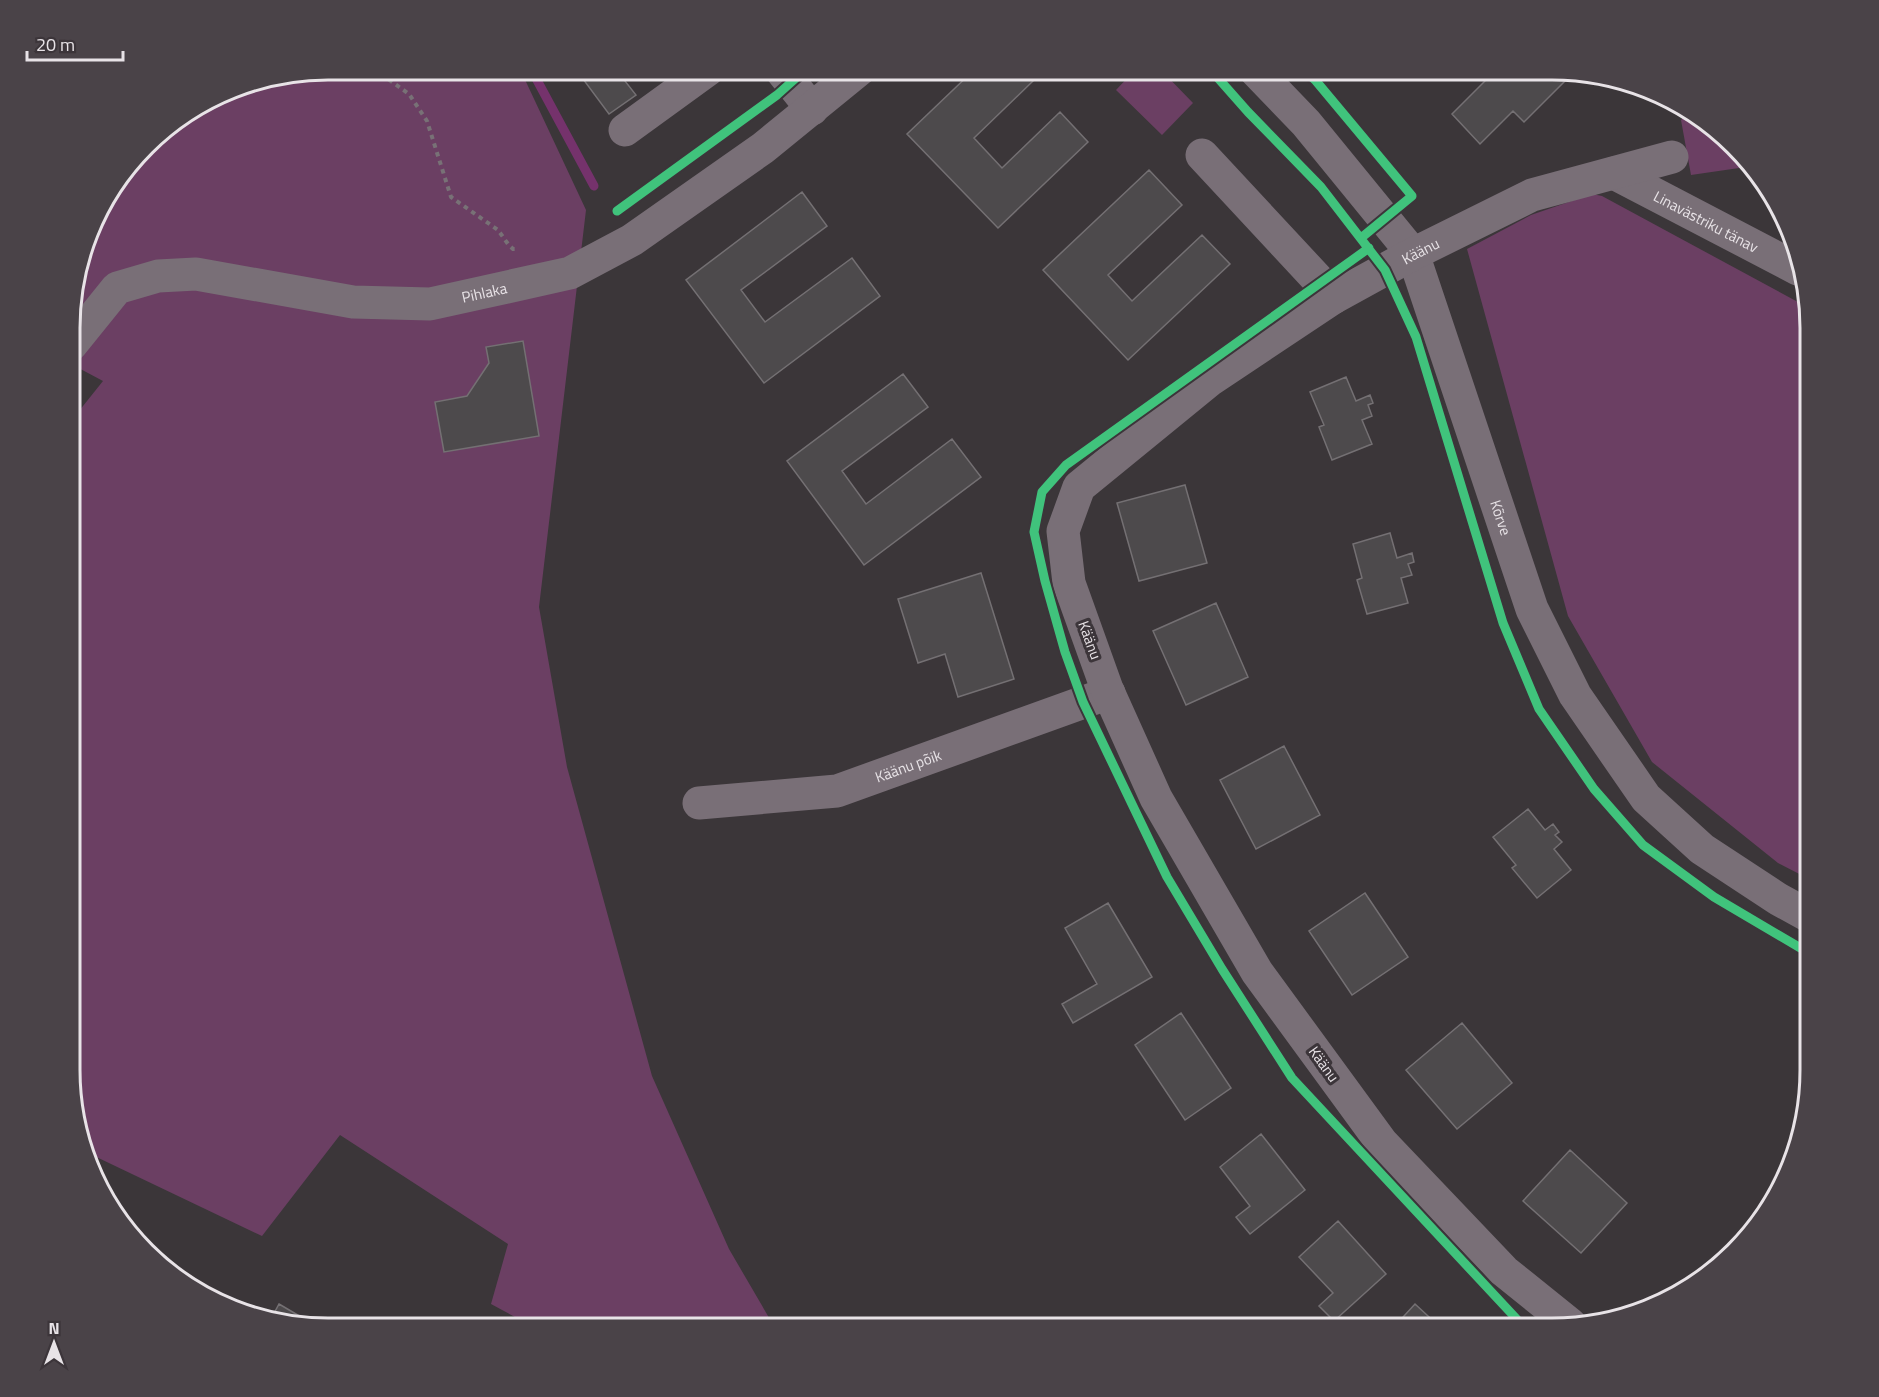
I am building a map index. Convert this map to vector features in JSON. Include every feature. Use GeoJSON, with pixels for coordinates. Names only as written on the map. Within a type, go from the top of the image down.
{"type":"FeatureCollection","features":[{"type":"Feature","properties":{"kind":"street"},"geometry":{"type":"LineString","coordinates":[[625,130],[694,80]]}},
{"type":"Feature","properties":{"kind":"street"},"geometry":{"type":"LineString","coordinates":[[789,80],[812,108]]}},
{"type":"Feature","properties":{"kind":"street","name":"Pihlaka"},"geometry":{"type":"LineString","coordinates":[[80,334],[117,288],[158,276],[196,274],[353,302],[430,304],[570,273],[632,240],[763,148],[846,80]]}},
{"type":"Feature","properties":{"kind":"street","name":"Kõrve"},"geometry":{"type":"LineString","coordinates":[[1265,80],[1306,123],[1413,254],[1532,609],[1575,694],[1646,798],[1702,849],[1800,911]]}},
{"type":"Feature","properties":{"kind":"street"},"geometry":{"type":"LineString","coordinates":[[1202,155],[1333,298]]}},
{"type":"Feature","properties":{"kind":"street","name":"Käänu"},"geometry":{"type":"LineString","coordinates":[[1562,1317],[1504,1271],[1382,1143],[1264,982],[1156,798],[1109,693],[1070,583],[1063,531],[1079,488],[1210,380],[1333,298],[1413,254],[1532,195],[1672,158]]}},
{"type":"Feature","properties":{"kind":"street","name":"Linavästriku tänav"},"geometry":{"type":"LineString","coordinates":[[1614,173],[1792,266]]}},
{"type":"Feature","properties":{"kind":"street","name":"Käänu põik"},"geometry":{"type":"LineString","coordinates":[[699,802],[837,791],[1109,693]]}},
{"type":"Feature","properties":{"kind":"path"},"geometry":{"type":"LineString","coordinates":[[389,80],[409,94],[427,121],[452,197],[498,230],[513,249],[520,250]]}},
{"type":"Feature","properties":{"kind":"shaded area"},"geometry":{"type":"Polygon","coordinates":[[[311,80],[525,80],[586,210],[539,607],[567,767],[652,1076],[729,1249],[769,1318],[517,1318],[491,1304],[508,1244],[340,1135],[262,1236],[95,1157],[84,1118],[80,1086],[80,410],[103,381],[80,369],[80,311],[84,279],[98,232],[113,203],[131,176],[152,152],[190,121],[232,98],[279,84],[311,80]]]}},
{"type":"Feature","properties":{"kind":"shaded area"},"geometry":{"type":"Polygon","coordinates":[[[1126,80],[1171,80],[1193,103],[1162,135],[1116,90],[1126,80]]]}},
{"type":"Feature","properties":{"kind":"shaded area"},"geometry":{"type":"Polygon","coordinates":[[[1684,118],[1703,131],[1741,168],[1691,175],[1681,120],[1684,118]]]}},
{"type":"Feature","properties":{"kind":"shaded area"},"geometry":{"type":"Polygon","coordinates":[[[1592,194],[1602,196],[1798,302],[1800,327],[1800,874],[1778,863],[1652,762],[1568,616],[1467,249],[1531,215],[1592,194]]]}},
{"type":"Feature","properties":{"kind":"building"},"geometry":{"type":"Polygon","coordinates":[[[584,80],[624,80],[636,95],[609,114],[584,80]]]}},
{"type":"Feature","properties":{"kind":"building"},"geometry":{"type":"Polygon","coordinates":[[[963,80],[1032,80],[974,138],[1002,168],[1060,112],[1088,142],[998,228],[907,134],[963,80]]]}},
{"type":"Feature","properties":{"kind":"building"},"geometry":{"type":"Polygon","coordinates":[[[1486,80],[1566,80],[1524,122],[1513,111],[1480,144],[1452,114],[1486,80]]]}},
{"type":"Feature","properties":{"kind":"building"},"geometry":{"type":"Polygon","coordinates":[[[1149,170],[1182,205],[1108,275],[1132,301],[1202,235],[1230,264],[1128,360],[1043,270],[1149,170]]]}},
{"type":"Feature","properties":{"kind":"building"},"geometry":{"type":"Polygon","coordinates":[[[802,192],[827,226],[741,290],[765,322],[852,258],[880,296],[764,383],[686,280],[802,192]]]}},
{"type":"Feature","properties":{"kind":"building"},"geometry":{"type":"Polygon","coordinates":[[[523,341],[539,436],[444,452],[435,402],[467,396],[489,363],[486,347],[523,341]]]}},
{"type":"Feature","properties":{"kind":"building"},"geometry":{"type":"Polygon","coordinates":[[[903,374],[928,407],[842,471],[866,504],[952,439],[981,477],[864,565],[787,461],[903,374]]]}},
{"type":"Feature","properties":{"kind":"building"},"geometry":{"type":"Polygon","coordinates":[[[1346,377],[1356,401],[1370,395],[1373,403],[1368,405],[1372,416],[1362,420],[1372,444],[1332,460],[1319,427],[1324,425],[1310,392],[1346,377]]]}},
{"type":"Feature","properties":{"kind":"building"},"geometry":{"type":"Polygon","coordinates":[[[1185,485],[1207,563],[1139,581],[1117,503],[1185,485]]]}},
{"type":"Feature","properties":{"kind":"building"},"geometry":{"type":"Polygon","coordinates":[[[1390,533],[1397,558],[1412,553],[1414,562],[1408,564],[1412,575],[1401,578],[1408,603],[1367,614],[1357,580],[1362,578],[1353,544],[1390,533]]]}},
{"type":"Feature","properties":{"kind":"building"},"geometry":{"type":"Polygon","coordinates":[[[981,573],[1014,679],[958,697],[945,654],[918,663],[898,599],[981,573]]]}},
{"type":"Feature","properties":{"kind":"building"},"geometry":{"type":"Polygon","coordinates":[[[1216,603],[1248,677],[1186,705],[1153,631],[1216,603]]]}},
{"type":"Feature","properties":{"kind":"building"},"geometry":{"type":"Polygon","coordinates":[[[1284,746],[1320,815],[1256,849],[1220,780],[1284,746]]]}},
{"type":"Feature","properties":{"kind":"building"},"geometry":{"type":"Polygon","coordinates":[[[1528,809],[1545,830],[1553,824],[1559,832],[1555,835],[1562,842],[1554,849],[1571,870],[1537,898],[1512,868],[1516,865],[1493,837],[1528,809]]]}},
{"type":"Feature","properties":{"kind":"building"},"geometry":{"type":"Polygon","coordinates":[[[1365,893],[1408,957],[1352,995],[1309,931],[1365,893]]]}},
{"type":"Feature","properties":{"kind":"building"},"geometry":{"type":"Polygon","coordinates":[[[1108,903],[1152,977],[1073,1023],[1062,1004],[1097,984],[1065,928],[1108,903]]]}},
{"type":"Feature","properties":{"kind":"building"},"geometry":{"type":"Polygon","coordinates":[[[1181,1013],[1231,1088],[1185,1120],[1135,1045],[1181,1013]]]}},
{"type":"Feature","properties":{"kind":"building"},"geometry":{"type":"Polygon","coordinates":[[[1462,1023],[1512,1083],[1457,1129],[1406,1070],[1462,1023]]]}},
{"type":"Feature","properties":{"kind":"building"},"geometry":{"type":"Polygon","coordinates":[[[1261,1134],[1305,1190],[1250,1234],[1236,1217],[1250,1206],[1220,1167],[1261,1134]]]}},
{"type":"Feature","properties":{"kind":"building"},"geometry":{"type":"Polygon","coordinates":[[[1570,1150],[1627,1203],[1581,1253],[1523,1201],[1570,1150]]]}},
{"type":"Feature","properties":{"kind":"building"},"geometry":{"type":"Polygon","coordinates":[[[1338,1221],[1386,1274],[1337,1318],[1331,1318],[1319,1306],[1333,1293],[1299,1257],[1338,1221]]]}},
{"type":"Feature","properties":{"kind":"building"},"geometry":{"type":"Polygon","coordinates":[[[279,1304],[298,1315],[279,1313],[275,1312],[279,1304]]]}},
{"type":"Feature","properties":{"kind":"building"},"geometry":{"type":"Polygon","coordinates":[[[1415,1304],[1430,1318],[1402,1318],[1415,1304]]]}},
{"type":"Feature","properties":{"kind":"waterway"},"geometry":{"type":"LineString","coordinates":[[537,80],[594,186]]}},
{"type":"Feature","properties":{"kind":"cycle path"},"geometry":{"type":"LineString","coordinates":[[617,211],[777,95],[794,80]]}},
{"type":"Feature","properties":{"kind":"cycle path"},"geometry":{"type":"LineString","coordinates":[[1220,80],[1321,187],[1385,270],[1416,337],[1503,623],[1539,709],[1594,789],[1643,845],[1714,897],[1800,948]]}},
{"type":"Feature","properties":{"kind":"cycle path"},"geometry":{"type":"LineString","coordinates":[[1315,80],[1412,196],[1361,238]]}},
{"type":"Feature","properties":{"kind":"cycle path"},"geometry":{"type":"LineString","coordinates":[[1369,248],[1066,465],[1042,492],[1034,532],[1065,652],[1083,702],[1167,877],[1222,969],[1292,1078],[1516,1318]]}}]}
